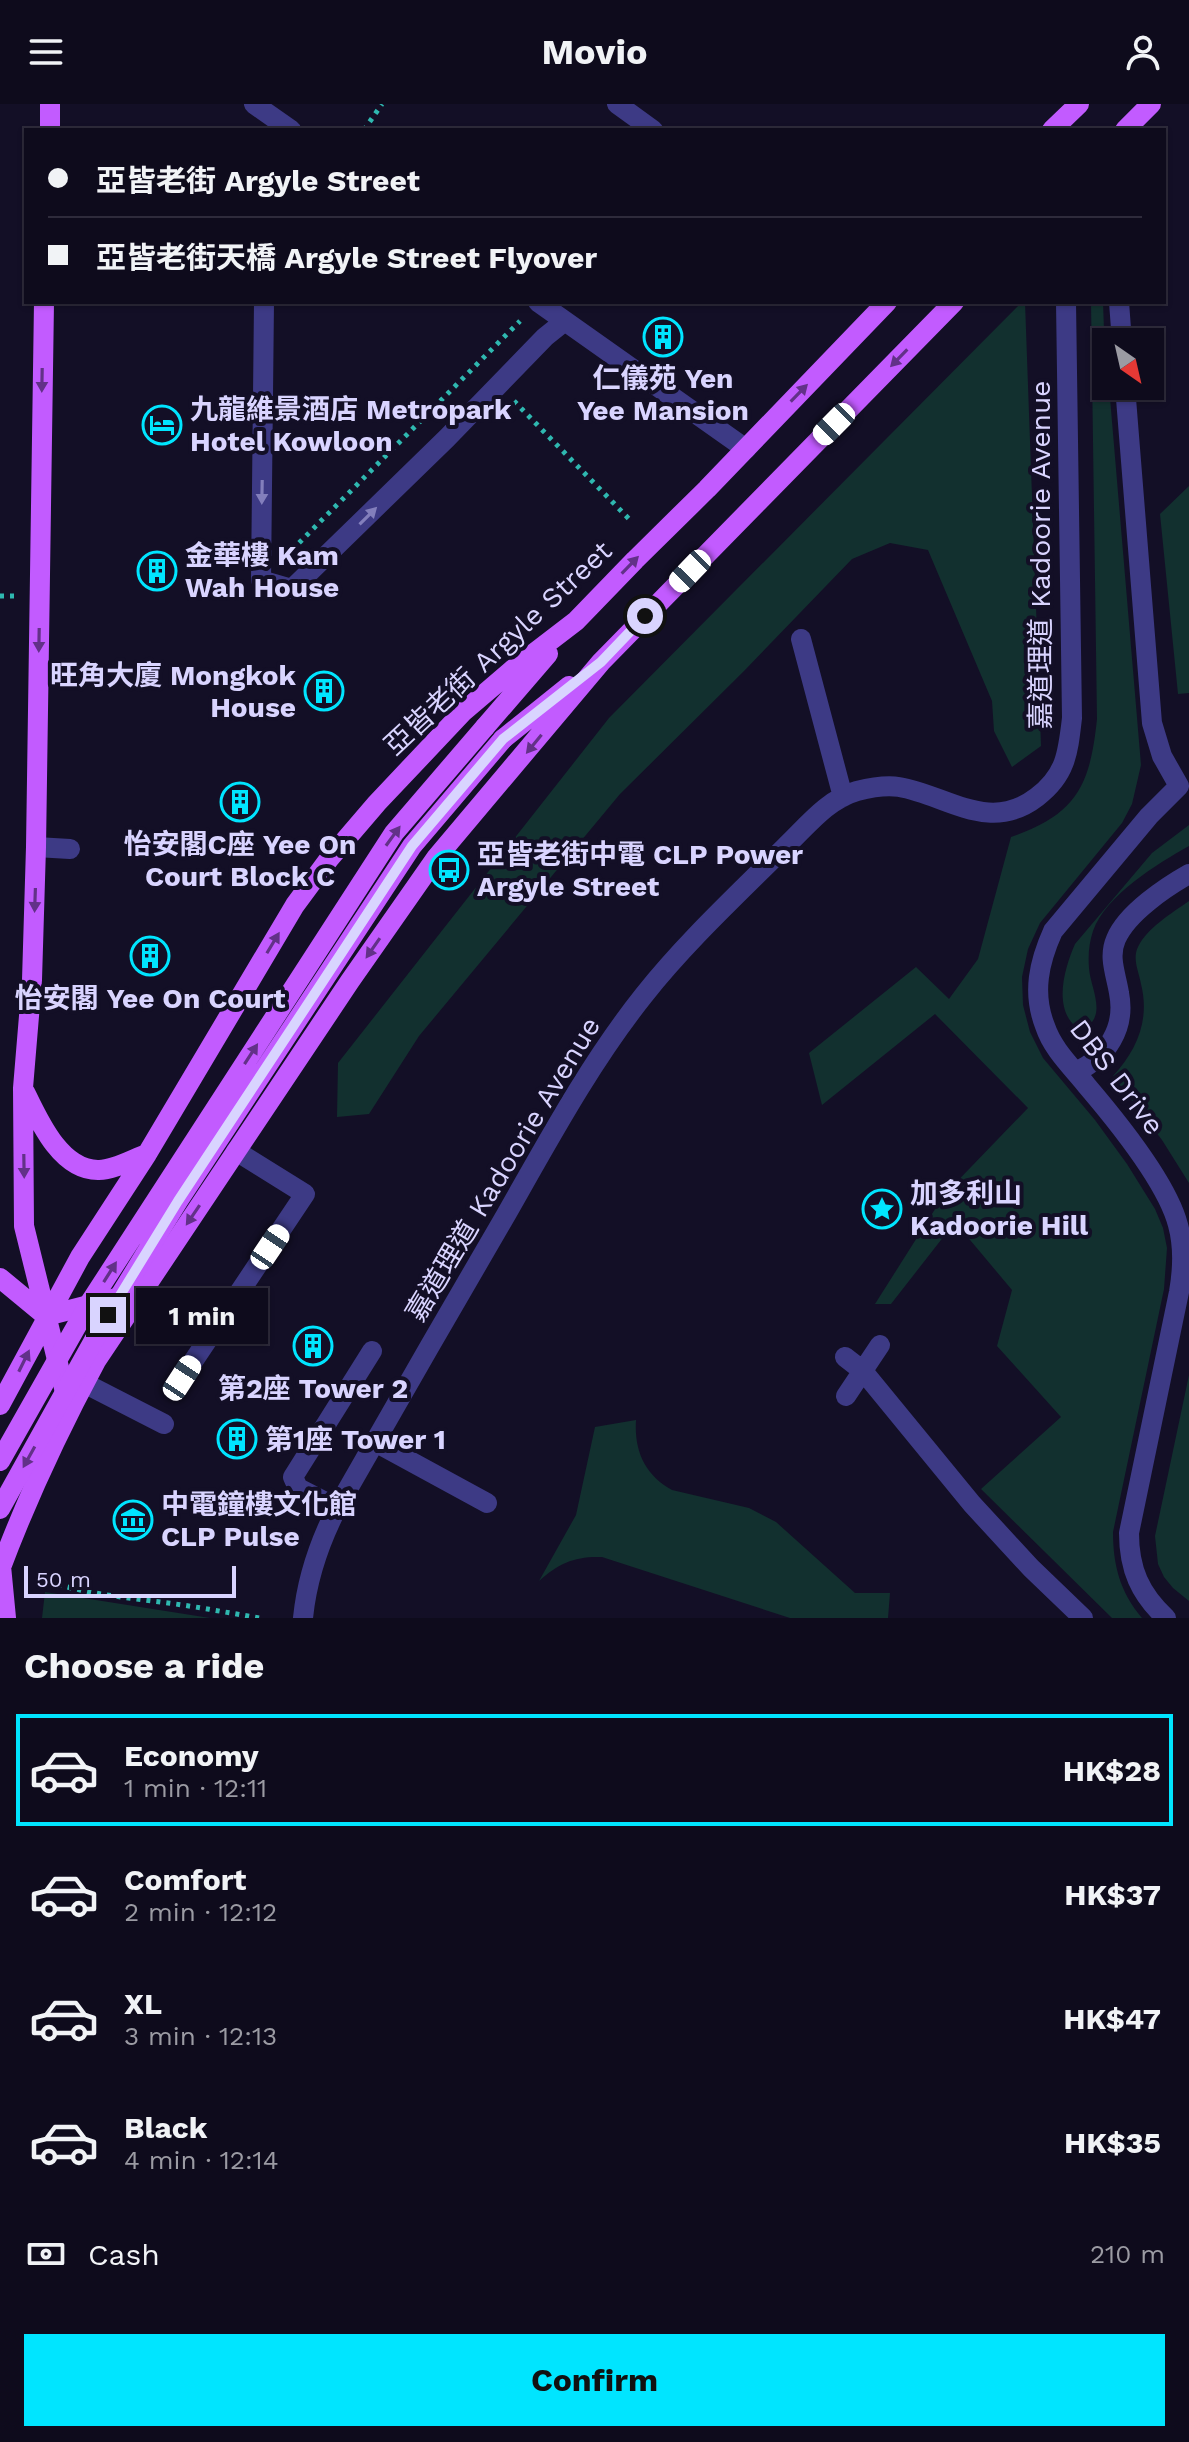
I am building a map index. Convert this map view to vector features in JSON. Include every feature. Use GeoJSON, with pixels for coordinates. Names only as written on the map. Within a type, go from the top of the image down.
{"type":"FeatureCollection","features":[{"type":"Feature","properties":{"kind":"main road"},"geometry":{"type":"LineString","coordinates":[[50,104],[50,128]]}},
{"type":"Feature","properties":{"kind":"main road"},"geometry":{"type":"LineString","coordinates":[[1054,128],[1079,104]]}},
{"type":"Feature","properties":{"kind":"main road"},"geometry":{"type":"LineString","coordinates":[[1127,128],[1151,104]]}},
{"type":"Feature","properties":{"kind":"main road"},"geometry":{"type":"LineString","coordinates":[[44,304],[36,847],[32,980],[23,1088],[24,1226],[70,1412]]}},
{"type":"Feature","properties":{"kind":"main road","name":"亞皆老街 Argyle Street"},"geometry":{"type":"LineString","coordinates":[[0,1405],[80,1257],[147,1154],[295,905],[329,859],[463,712],[576,621],[885,304]]}},
{"type":"Feature","properties":{"kind":"main road"},"geometry":{"type":"LineString","coordinates":[[6,1618],[1,1568],[13,1535],[96,1361],[436,858],[601,662],[952,304]]}},
{"type":"Feature","properties":{"kind":"main road"},"geometry":{"type":"LineString","coordinates":[[0,1461],[89,1304],[386,846],[576,621]]}},
{"type":"Feature","properties":{"kind":"main road"},"geometry":{"type":"LineString","coordinates":[[0,1509],[108,1315],[178,1201],[412,846],[503,739],[601,662]]}},
{"type":"Feature","properties":{"kind":"main road"},"geometry":{"type":"LineString","coordinates":[[23,1088],[54,1143],[83,1167],[101,1171],[147,1154]]}},
{"type":"Feature","properties":{"kind":"main road"},"geometry":{"type":"LineString","coordinates":[[0,1278],[46,1316]]}},
{"type":"Feature","properties":{"kind":"main road"},"geometry":{"type":"LineString","coordinates":[[46,1316],[143,1291]]}},
{"type":"Feature","properties":{"kind":"main road"},"geometry":{"type":"LineString","coordinates":[[0,1489],[11,1512],[13,1535]]}},
{"type":"Feature","properties":{"kind":"street"},"geometry":{"type":"LineString","coordinates":[[617,104],[650,128]]}},
{"type":"Feature","properties":{"kind":"street"},"geometry":{"type":"LineString","coordinates":[[262,115],[287,128]]}},
{"type":"Feature","properties":{"kind":"street"},"geometry":{"type":"LineString","coordinates":[[264,304],[261,580],[292,589],[545,337],[565,321]]}},
{"type":"Feature","properties":{"kind":"street"},"geometry":{"type":"LineString","coordinates":[[541,304],[746,449]]}},
{"type":"Feature","properties":{"kind":"street","name":"嘉道理道 Kadoorie Avenue"},"geometry":{"type":"LineString","coordinates":[[303,1618],[314,1560],[337,1508],[587,1073],[645,994],[810,822],[843,797],[857,791],[900,787],[959,807],[983,812],[1007,812],[1026,805],[1045,791],[1061,772],[1072,718],[1066,304]]}},
{"type":"Feature","properties":{"kind":"street"},"geometry":{"type":"LineString","coordinates":[[1119,304],[1121,328]]}},
{"type":"Feature","properties":{"kind":"street","name":"DBS Drive"},"geometry":{"type":"LineString","coordinates":[[1126,400],[1152,723],[1162,756],[1179,786],[1149,816],[1053,931],[1043,953],[1038,978],[1039,1003],[1056,1049],[1140,1155],[1178,1223],[1183,1269],[1129,1533],[1133,1572],[1141,1590],[1166,1618]]}},
{"type":"Feature","properties":{"kind":"street"},"geometry":{"type":"LineString","coordinates":[[801,639],[843,797]]}},
{"type":"Feature","properties":{"kind":"street"},"geometry":{"type":"LineString","coordinates":[[36,847],[70,849]]}},
{"type":"Feature","properties":{"kind":"street"},"geometry":{"type":"LineString","coordinates":[[1076,1072],[1100,1057],[1109,1047],[1119,1021],[1121,1007],[1112,953],[1116,939],[1139,911],[1189,874]]}},
{"type":"Feature","properties":{"kind":"street"},"geometry":{"type":"LineString","coordinates":[[182,1378],[305,1194],[236,1151]]}},
{"type":"Feature","properties":{"kind":"street"},"geometry":{"type":"LineString","coordinates":[[846,1396],[880,1345]]}},
{"type":"Feature","properties":{"kind":"street"},"geometry":{"type":"LineString","coordinates":[[337,1508],[298,1488],[293,1477],[372,1351]]}},
{"type":"Feature","properties":{"kind":"street"},"geometry":{"type":"LineString","coordinates":[[845,1357],[863,1371],[972,1504],[1083,1618]]}},
{"type":"Feature","properties":{"kind":"street"},"geometry":{"type":"LineString","coordinates":[[84,1383],[164,1424]]}},
{"type":"Feature","properties":{"kind":"street"},"geometry":{"type":"LineString","coordinates":[[375,1442],[487,1503]]}},
{"type":"Feature","properties":{"kind":"path"},"geometry":{"type":"LineString","coordinates":[[365,128],[382,104]]}},
{"type":"Feature","properties":{"kind":"path"},"geometry":{"type":"LineString","coordinates":[[281,546],[280,561],[520,321]]}},
{"type":"Feature","properties":{"kind":"path"},"geometry":{"type":"LineString","coordinates":[[525,390],[514,401],[632,522]]}},
{"type":"Feature","properties":{"kind":"path"},"geometry":{"type":"LineString","coordinates":[[39,1578],[62,1587],[101,1595],[260,1618]]}},
{"type":"Feature","properties":{"kind":"green space"},"geometry":{"type":"Polygon","coordinates":[[[1020,304],[1025,304],[1041,746],[1012,767],[994,731],[992,701],[928,550],[890,543],[852,559],[620,794],[419,1036],[369,1114],[337,1117],[338,1063],[609,718],[1020,304]]]}},
{"type":"Feature","properties":{"kind":"green space"},"geometry":{"type":"Polygon","coordinates":[[[1091,304],[1103,304],[1104,328],[1092,328],[1092,372],[1091,304]]]}},
{"type":"Feature","properties":{"kind":"green space"},"geometry":{"type":"Polygon","coordinates":[[[1092,400],[1110,400],[1141,765],[1132,804],[1122,823],[1040,923],[1028,949],[1022,977],[1023,1005],[1030,1032],[1043,1058],[1127,1164],[1155,1209],[1167,1248],[1164,1289],[1113,1532],[1119,1578],[1142,1618],[1112,1618],[981,1489],[1061,1417],[997,1346],[1012,1290],[955,1222],[891,1304],[875,1304],[944,1195],[1028,1108],[935,1014],[822,1105],[809,1053],[916,967],[949,999],[978,959],[1011,837],[1051,818],[1065,807],[1084,780],[1097,719],[1092,400]]]}},
{"type":"Feature","properties":{"kind":"green space"},"geometry":{"type":"Polygon","coordinates":[[[1189,486],[1189,693],[1178,694],[1160,514],[1189,486]]]}},
{"type":"Feature","properties":{"kind":"green space"},"geometry":{"type":"Polygon","coordinates":[[[1189,825],[1189,846],[1134,882],[1100,918],[1089,954],[1096,1014],[1088,1026],[1075,1026],[1064,1008],[1063,986],[1075,944],[1152,853],[1189,825]]]}},
{"type":"Feature","properties":{"kind":"green space"},"geometry":{"type":"Polygon","coordinates":[[[1189,901],[1189,1183],[1162,1140],[1113,1076],[1135,1045],[1142,1022],[1143,997],[1136,961],[1138,947],[1154,927],[1189,901]]]}},
{"type":"Feature","properties":{"kind":"green space"},"geometry":{"type":"Polygon","coordinates":[[[1189,1375],[1189,1601],[1164,1577],[1158,1564],[1155,1536],[1189,1375]]]}},
{"type":"Feature","properties":{"kind":"green space"},"geometry":{"type":"Polygon","coordinates":[[[636,1420],[639,1452],[648,1469],[663,1484],[672,1490],[749,1508],[776,1522],[855,1593],[890,1593],[888,1618],[790,1618],[602,1557],[568,1562],[539,1581],[576,1515],[595,1427],[636,1420]]]}},
{"type":"Feature","properties":{"kind":"green space"},"geometry":{"type":"Polygon","coordinates":[[[45,1592],[210,1618],[42,1618],[45,1592]]]}},
{"type":"Feature","properties":{"kind":"place","name":"仁儀苑 Yen Yee Mansion"},"geometry":{"type":"Point","coordinates":[663,337]}},
{"type":"Feature","properties":{"kind":"place","name":"九龍維景酒店 Metropark Hotel Kowloon"},"geometry":{"type":"Point","coordinates":[162,425]}},
{"type":"Feature","properties":{"kind":"place","name":"金華樓 Kam Wah House"},"geometry":{"type":"Point","coordinates":[157,571]}},
{"type":"Feature","properties":{"kind":"place","name":"旺角大廈 Mongkok House"},"geometry":{"type":"Point","coordinates":[324,691]}},
{"type":"Feature","properties":{"kind":"place","name":"怡安閣C座 Yee On Court Block C"},"geometry":{"type":"Point","coordinates":[240,802]}},
{"type":"Feature","properties":{"kind":"place","name":"亞皆老街中電 CLP Power Argyle Street"},"geometry":{"type":"Point","coordinates":[449,870]}},
{"type":"Feature","properties":{"kind":"place","name":"怡安閣 Yee On Court"},"geometry":{"type":"Point","coordinates":[150,956]}},
{"type":"Feature","properties":{"kind":"place","name":"加多利山 Kadoorie Hill"},"geometry":{"type":"Point","coordinates":[882,1209]}},
{"type":"Feature","properties":{"kind":"place","name":"第2座 Tower 2"},"geometry":{"type":"Point","coordinates":[313,1346]}},
{"type":"Feature","properties":{"kind":"place","name":"第1座 Tower 1"},"geometry":{"type":"Point","coordinates":[237,1439]}},
{"type":"Feature","properties":{"kind":"place","name":"中電鐘樓文化館 CLP Pulse"},"geometry":{"type":"Point","coordinates":[133,1520]}},
{"type":"Feature","properties":{"kind":"route"},"geometry":{"type":"LineString","coordinates":[[108,1315],[178,1201],[412,846],[503,739],[601,662],[645,616]]}}]}
